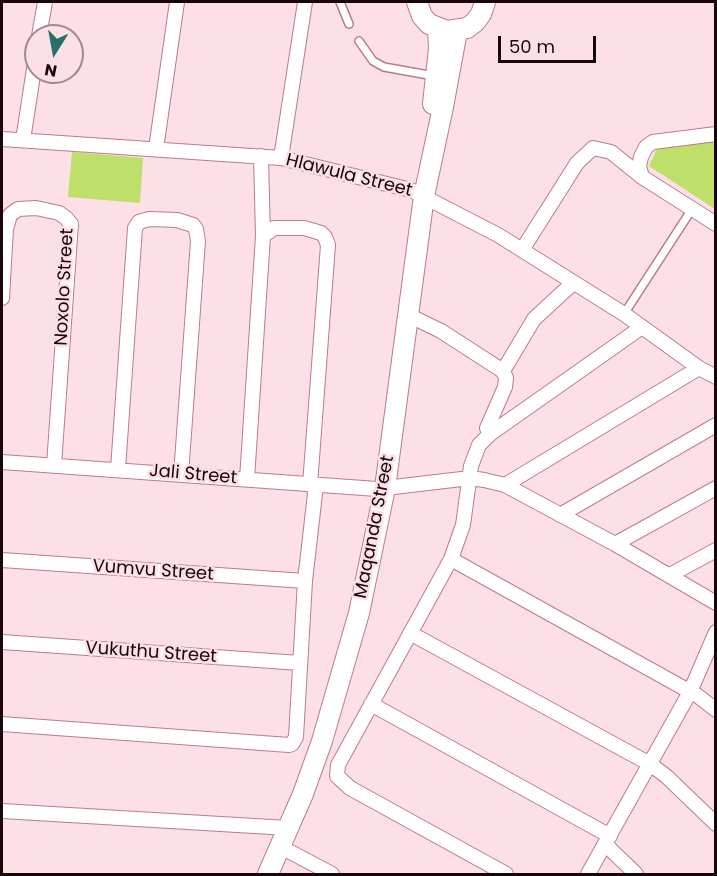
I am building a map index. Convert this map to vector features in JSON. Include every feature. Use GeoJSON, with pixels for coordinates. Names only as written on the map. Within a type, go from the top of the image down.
{"type":"FeatureCollection","features":[{"type":"Feature","properties":{"kind":"street"},"geometry":{"type":"LineString","coordinates":[[41,24],[45,2]]}},
{"type":"Feature","properties":{"kind":"street"},"geometry":{"type":"LineString","coordinates":[[156,150],[177,2]]}},
{"type":"Feature","properties":{"kind":"street"},"geometry":{"type":"LineString","coordinates":[[281,158],[305,2]]}},
{"type":"Feature","properties":{"kind":"street"},"geometry":{"type":"LineString","coordinates":[[417,2],[422,16],[448,30],[475,22],[487,3]]}},
{"type":"Feature","properties":{"kind":"street","name":"Maqanda Street"},"geometry":{"type":"LineString","coordinates":[[268,874],[303,794],[338,688],[359,613],[385,488],[448,30]]}},
{"type":"Feature","properties":{"kind":"street"},"geometry":{"type":"LineString","coordinates":[[23,140],[32,84]]}},
{"type":"Feature","properties":{"kind":"street"},"geometry":{"type":"LineString","coordinates":[[642,177],[639,166],[640,157],[646,147],[653,142],[716,134]]}},
{"type":"Feature","properties":{"kind":"street","name":"Hlawula Street"},"geometry":{"type":"LineString","coordinates":[[2,139],[281,158],[411,190],[498,235],[624,314],[699,368],[716,377]]}},
{"type":"Feature","properties":{"kind":"street"},"geometry":{"type":"LineString","coordinates":[[522,250],[577,163],[593,148],[611,152],[642,177],[716,224]]}},
{"type":"Feature","properties":{"kind":"street"},"geometry":{"type":"LineString","coordinates":[[247,479],[263,236],[261,156]]}},
{"type":"Feature","properties":{"kind":"street","name":"Noxolo Street"},"geometry":{"type":"LineString","coordinates":[[2,298],[6,229],[10,215],[18,209],[36,208],[59,213],[66,218],[71,224],[54,465]]}},
{"type":"Feature","properties":{"kind":"street"},"geometry":{"type":"LineString","coordinates":[[118,469],[135,228],[139,222],[149,219],[177,220],[193,225],[198,241],[181,475]]}},
{"type":"Feature","properties":{"kind":"street"},"geometry":{"type":"LineString","coordinates":[[2,724],[289,746],[294,742],[328,245],[325,237],[315,230],[295,227],[274,228],[263,236]]}},
{"type":"Feature","properties":{"kind":"street"},"geometry":{"type":"LineString","coordinates":[[503,371],[534,319],[573,283]]}},
{"type":"Feature","properties":{"kind":"street"},"geometry":{"type":"LineString","coordinates":[[408,315],[441,331],[503,371],[506,378],[505,387],[487,428],[490,434]]}},
{"type":"Feature","properties":{"kind":"street"},"geometry":{"type":"LineString","coordinates":[[506,874],[360,794],[340,781],[337,776],[338,765],[451,559],[463,525],[470,478],[479,444],[642,327]]}},
{"type":"Feature","properties":{"kind":"street"},"geometry":{"type":"LineString","coordinates":[[505,485],[699,368]]}},
{"type":"Feature","properties":{"kind":"street"},"geometry":{"type":"LineString","coordinates":[[560,515],[716,425]]}},
{"type":"Feature","properties":{"kind":"street","name":"Jali Street"},"geometry":{"type":"LineString","coordinates":[[2,462],[313,485],[385,488],[470,478],[505,485],[615,544],[716,603]]}},
{"type":"Feature","properties":{"kind":"street"},"geometry":{"type":"LineString","coordinates":[[615,544],[716,488]]}},
{"type":"Feature","properties":{"kind":"street"},"geometry":{"type":"LineString","coordinates":[[670,575],[716,550]]}},
{"type":"Feature","properties":{"kind":"street"},"geometry":{"type":"LineString","coordinates":[[451,559],[706,701],[716,710]]}},
{"type":"Feature","properties":{"kind":"street","name":"Vumvu Street"},"geometry":{"type":"LineString","coordinates":[[2,560],[305,581]]}},
{"type":"Feature","properties":{"kind":"street"},"geometry":{"type":"LineString","coordinates":[[588,874],[690,692],[716,632]]}},
{"type":"Feature","properties":{"kind":"street"},"geometry":{"type":"LineString","coordinates":[[410,633],[650,764],[666,776],[716,824]]}},
{"type":"Feature","properties":{"kind":"street","name":"Vukuthu Street"},"geometry":{"type":"LineString","coordinates":[[2,642],[300,663]]}},
{"type":"Feature","properties":{"kind":"street"},"geometry":{"type":"LineString","coordinates":[[371,704],[607,840],[636,874]]}},
{"type":"Feature","properties":{"kind":"street"},"geometry":{"type":"LineString","coordinates":[[2,812],[288,828]]}},
{"type":"Feature","properties":{"kind":"street"},"geometry":{"type":"LineString","coordinates":[[281,847],[332,874]]}},
{"type":"Feature","properties":{"kind":"lane"},"geometry":{"type":"LineString","coordinates":[[340,2],[349,24]]}},
{"type":"Feature","properties":{"kind":"lane"},"geometry":{"type":"LineString","coordinates":[[359,40],[374,61],[384,67],[442,77]]}},
{"type":"Feature","properties":{"kind":"lane"},"geometry":{"type":"LineString","coordinates":[[624,314],[692,209]]}},
{"type":"Feature","properties":{"kind":"green space"},"geometry":{"type":"Polygon","coordinates":[[[715,139],[715,209],[649,166],[658,147],[715,139]]]}},
{"type":"Feature","properties":{"kind":"green space"},"geometry":{"type":"Polygon","coordinates":[[[72,152],[143,158],[140,203],[68,197],[72,152]]]}}]}
